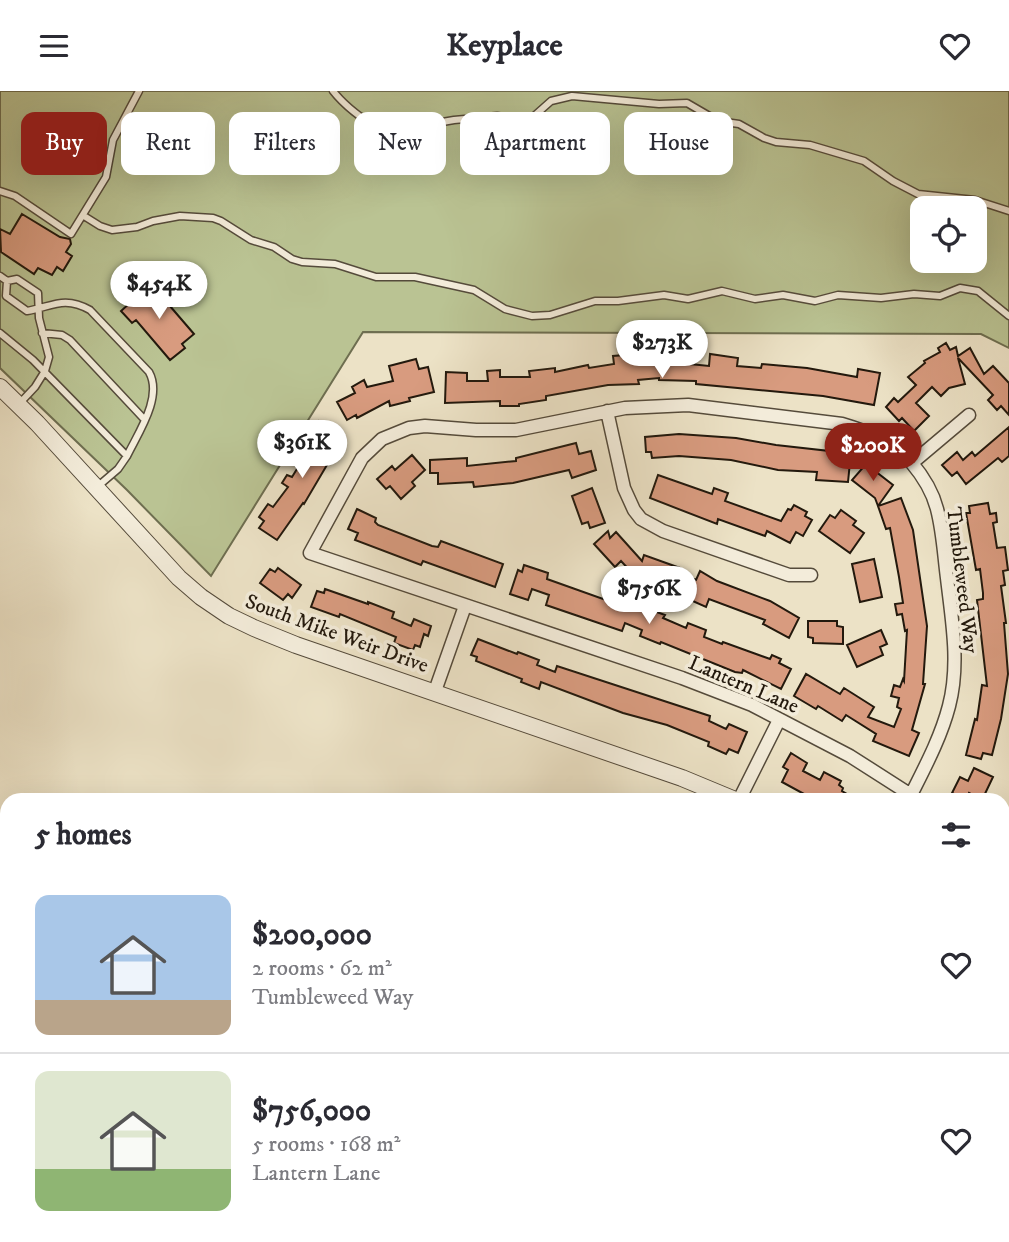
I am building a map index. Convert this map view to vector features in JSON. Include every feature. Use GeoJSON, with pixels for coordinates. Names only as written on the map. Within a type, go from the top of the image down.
{"type":"FeatureCollection","features":[{"type":"Feature","properties":{"kind":"street","name":"South Mike Weir Drive"},"geometry":{"type":"LineString","coordinates":[[0,387],[19,404],[179,578],[229,616],[296,645],[435,691],[720,793]]}},
{"type":"Feature","properties":{"kind":"street","name":"Tumbleweed Way"},"geometry":{"type":"LineString","coordinates":[[310,553],[362,458],[371,447],[394,432],[425,426],[516,430],[607,411],[688,405],[842,424],[881,437],[912,463],[927,485],[937,507],[955,644],[949,706],[912,793]]}},
{"type":"Feature","properties":{"kind":"street"},"geometry":{"type":"LineString","coordinates":[[607,411],[624,488],[641,519],[663,531],[789,575],[811,575]]}},
{"type":"Feature","properties":{"kind":"street"},"geometry":{"type":"LineString","coordinates":[[912,463],[969,415]]}},
{"type":"Feature","properties":{"kind":"street","name":"Lantern Lane"},"geometry":{"type":"LineString","coordinates":[[310,553],[682,678],[752,705],[850,756],[908,793]]}},
{"type":"Feature","properties":{"kind":"street"},"geometry":{"type":"LineString","coordinates":[[435,691],[465,606]]}},
{"type":"Feature","properties":{"kind":"street"},"geometry":{"type":"LineString","coordinates":[[741,793],[779,719]]}},
{"type":"Feature","properties":{"kind":"lane"},"geometry":{"type":"LineString","coordinates":[[0,191],[15,196],[71,235],[106,177],[114,140],[139,91]]}},
{"type":"Feature","properties":{"kind":"lane"},"geometry":{"type":"LineString","coordinates":[[334,91],[342,102],[360,117],[384,132],[496,116],[523,120],[533,117],[551,101],[572,96],[618,101],[687,103],[718,121],[739,124],[776,142],[810,145],[857,157],[918,194],[975,200],[1009,211]]}},
{"type":"Feature","properties":{"kind":"lane"},"geometry":{"type":"LineString","coordinates":[[84,216],[113,230],[180,216],[213,218],[251,240],[274,247],[302,263],[335,264],[376,277],[415,277],[474,290],[505,309],[532,316],[550,315],[595,301],[664,295],[688,299],[722,291],[755,299],[783,295],[815,301],[838,295],[880,298],[914,294],[940,296],[960,288],[978,291],[1009,316]]}},
{"type":"Feature","properties":{"kind":"lane"},"geometry":{"type":"LineString","coordinates":[[19,404],[35,387],[45,371],[49,357],[42,333],[39,309],[38,293],[18,278],[3,279],[6,296],[27,311],[39,309],[62,302],[82,305],[90,310],[154,380],[152,397],[127,456],[118,469],[96,489]]}},
{"type":"Feature","properties":{"kind":"lane"},"geometry":{"type":"LineString","coordinates":[[0,333],[45,371],[127,456]]}},
{"type":"Feature","properties":{"kind":"lane"},"geometry":{"type":"LineString","coordinates":[[42,333],[62,335],[70,340],[144,419]]}},
{"type":"Feature","properties":{"kind":"green space"},"geometry":{"type":"Polygon","coordinates":[[[0,91],[1009,91],[1009,348],[981,334],[363,332],[211,576],[127,490],[0,368],[0,91]]]}},
{"type":"Feature","properties":{"kind":"building"},"geometry":{"type":"Polygon","coordinates":[[[22,214],[60,237],[70,239],[71,244],[66,252],[72,256],[63,271],[57,267],[52,275],[38,268],[34,274],[1,252],[0,229],[10,234],[22,214]]]}},
{"type":"Feature","properties":{"kind":"building"},"geometry":{"type":"Polygon","coordinates":[[[151,284],[194,334],[182,344],[185,348],[170,360],[136,320],[132,323],[121,311],[151,284]]]}},
{"type":"Feature","properties":{"kind":"building"},"geometry":{"type":"Polygon","coordinates":[[[946,343],[950,350],[956,347],[958,356],[970,348],[984,374],[993,366],[1009,383],[1009,415],[1001,406],[997,410],[988,400],[993,395],[958,358],[965,384],[949,388],[941,396],[932,387],[916,403],[929,416],[914,431],[902,418],[899,421],[886,407],[894,398],[898,402],[916,385],[908,377],[925,363],[924,361],[940,352],[938,348],[946,343]]]}},
{"type":"Feature","properties":{"kind":"building"},"geometry":{"type":"Polygon","coordinates":[[[637,354],[638,363],[658,361],[658,355],[690,356],[690,364],[709,366],[710,354],[738,358],[737,366],[761,368],[762,364],[807,368],[857,377],[858,369],[880,373],[874,405],[823,396],[659,378],[638,380],[639,384],[608,385],[546,396],[546,400],[519,406],[500,406],[500,401],[445,403],[446,372],[467,373],[467,381],[488,381],[487,371],[500,370],[500,377],[530,377],[529,371],[555,368],[555,372],[588,365],[589,368],[614,364],[613,356],[637,354]]]}},
{"type":"Feature","properties":{"kind":"building"},"geometry":{"type":"Polygon","coordinates":[[[416,359],[419,369],[428,367],[434,392],[390,406],[389,401],[357,418],[356,415],[347,420],[337,402],[355,393],[352,387],[364,380],[367,387],[393,381],[389,366],[416,359]]]}},
{"type":"Feature","properties":{"kind":"building"},"geometry":{"type":"Polygon","coordinates":[[[319,421],[344,436],[304,504],[277,540],[259,528],[264,521],[259,517],[268,504],[273,507],[288,487],[282,483],[287,475],[292,477],[310,448],[306,446],[310,439],[305,436],[310,427],[314,429],[319,421]]]}},
{"type":"Feature","properties":{"kind":"building"},"geometry":{"type":"Polygon","coordinates":[[[1009,427],[1009,456],[1002,462],[998,458],[966,484],[957,472],[952,476],[942,465],[957,452],[963,460],[972,452],[975,456],[1009,427]]]}},
{"type":"Feature","properties":{"kind":"building"},"geometry":{"type":"Polygon","coordinates":[[[679,434],[736,438],[838,452],[838,461],[850,462],[848,482],[816,480],[817,472],[778,470],[731,460],[679,456],[652,458],[651,452],[646,452],[645,437],[679,434]]]}},
{"type":"Feature","properties":{"kind":"building"},"geometry":{"type":"Polygon","coordinates":[[[576,443],[579,454],[591,451],[596,470],[572,478],[569,470],[513,483],[474,487],[473,482],[438,484],[438,473],[430,473],[430,460],[467,458],[467,466],[516,461],[516,458],[576,443]]]}},
{"type":"Feature","properties":{"kind":"building"},"geometry":{"type":"Polygon","coordinates":[[[412,455],[425,470],[412,482],[415,486],[401,499],[390,486],[386,489],[377,479],[392,466],[395,470],[412,455]]]}},
{"type":"Feature","properties":{"kind":"building"},"geometry":{"type":"Polygon","coordinates":[[[866,464],[893,485],[878,506],[875,498],[852,480],[866,464]]]}},
{"type":"Feature","properties":{"kind":"building"},"geometry":{"type":"Polygon","coordinates":[[[658,475],[712,494],[714,488],[728,493],[725,501],[781,521],[788,509],[791,510],[794,505],[807,512],[805,516],[812,520],[803,536],[796,532],[790,543],[767,531],[765,536],[718,519],[717,524],[650,498],[658,475]]]}},
{"type":"Feature","properties":{"kind":"building"},"geometry":{"type":"Polygon","coordinates":[[[592,488],[605,523],[590,528],[588,522],[582,524],[572,496],[592,488]]]}},
{"type":"Feature","properties":{"kind":"building"},"geometry":{"type":"Polygon","coordinates":[[[901,498],[913,530],[927,626],[925,684],[912,730],[919,733],[909,756],[873,741],[876,734],[846,715],[842,721],[818,706],[816,709],[794,696],[806,674],[840,694],[844,688],[874,707],[868,717],[894,727],[901,709],[897,707],[899,698],[891,696],[894,685],[900,687],[903,679],[904,681],[907,630],[905,631],[902,614],[897,615],[895,604],[903,603],[890,528],[886,529],[878,506],[901,498]]]}},
{"type":"Feature","properties":{"kind":"building"},"geometry":{"type":"Polygon","coordinates":[[[988,503],[990,514],[996,513],[997,522],[993,523],[997,548],[1005,547],[1008,570],[1003,571],[1005,585],[1001,586],[1008,674],[992,755],[983,753],[981,759],[966,755],[975,719],[977,720],[982,685],[987,686],[977,600],[983,599],[983,593],[966,513],[970,513],[969,506],[988,503]]]}},
{"type":"Feature","properties":{"kind":"building"},"geometry":{"type":"Polygon","coordinates":[[[357,509],[376,518],[378,525],[432,546],[438,547],[441,541],[503,564],[495,587],[423,561],[421,565],[355,540],[358,533],[348,529],[357,509]]]}},
{"type":"Feature","properties":{"kind":"building"},"geometry":{"type":"Polygon","coordinates":[[[841,510],[856,521],[853,525],[864,533],[850,553],[819,531],[830,515],[835,518],[841,510]]]}},
{"type":"Feature","properties":{"kind":"building"},"geometry":{"type":"Polygon","coordinates":[[[608,531],[610,538],[616,532],[642,561],[644,555],[680,568],[679,573],[696,580],[700,571],[717,581],[770,601],[799,618],[789,638],[763,624],[765,620],[709,599],[706,607],[677,594],[679,591],[633,574],[621,561],[615,567],[594,544],[608,531]]]}},
{"type":"Feature","properties":{"kind":"building"},"geometry":{"type":"Polygon","coordinates":[[[874,559],[882,597],[860,602],[852,564],[874,559]]]}},
{"type":"Feature","properties":{"kind":"building"},"geometry":{"type":"Polygon","coordinates":[[[524,565],[548,573],[547,579],[603,599],[605,593],[665,615],[663,618],[686,628],[688,623],[706,630],[704,637],[722,644],[723,642],[770,659],[772,655],[781,659],[779,663],[791,669],[781,689],[743,670],[742,673],[735,672],[640,636],[642,630],[625,623],[622,631],[546,605],[549,595],[532,589],[528,600],[510,594],[518,570],[522,572],[524,565]]]}},
{"type":"Feature","properties":{"kind":"building"},"geometry":{"type":"Polygon","coordinates":[[[278,568],[301,585],[292,598],[288,594],[283,600],[260,583],[270,569],[275,572],[278,568]]]}},
{"type":"Feature","properties":{"kind":"building"},"geometry":{"type":"Polygon","coordinates":[[[325,589],[394,612],[392,618],[411,626],[414,619],[431,626],[428,636],[424,634],[420,647],[415,645],[413,650],[394,643],[396,637],[340,614],[339,617],[311,607],[317,591],[324,593],[325,589]]]}},
{"type":"Feature","properties":{"kind":"building"},"geometry":{"type":"Polygon","coordinates":[[[808,621],[837,621],[837,626],[843,627],[843,644],[813,643],[813,638],[808,637],[808,621]]]}},
{"type":"Feature","properties":{"kind":"building"},"geometry":{"type":"Polygon","coordinates":[[[881,630],[887,644],[880,647],[883,655],[857,667],[847,645],[881,630]]]}},
{"type":"Feature","properties":{"kind":"building"},"geometry":{"type":"Polygon","coordinates":[[[478,639],[539,660],[537,665],[555,672],[557,666],[710,716],[709,721],[726,729],[729,724],[747,732],[738,753],[729,749],[726,754],[708,746],[709,742],[667,725],[623,713],[541,682],[539,689],[521,682],[522,679],[476,661],[477,657],[471,655],[478,639]]]}},
{"type":"Feature","properties":{"kind":"building"},"geometry":{"type":"Polygon","coordinates":[[[791,753],[807,763],[803,771],[820,780],[824,772],[841,781],[839,785],[845,793],[802,793],[782,782],[788,770],[783,767],[791,753]]]}},
{"type":"Feature","properties":{"kind":"building"},"geometry":{"type":"Polygon","coordinates":[[[974,768],[993,777],[985,793],[952,793],[960,777],[968,781],[974,768]]]}}]}
